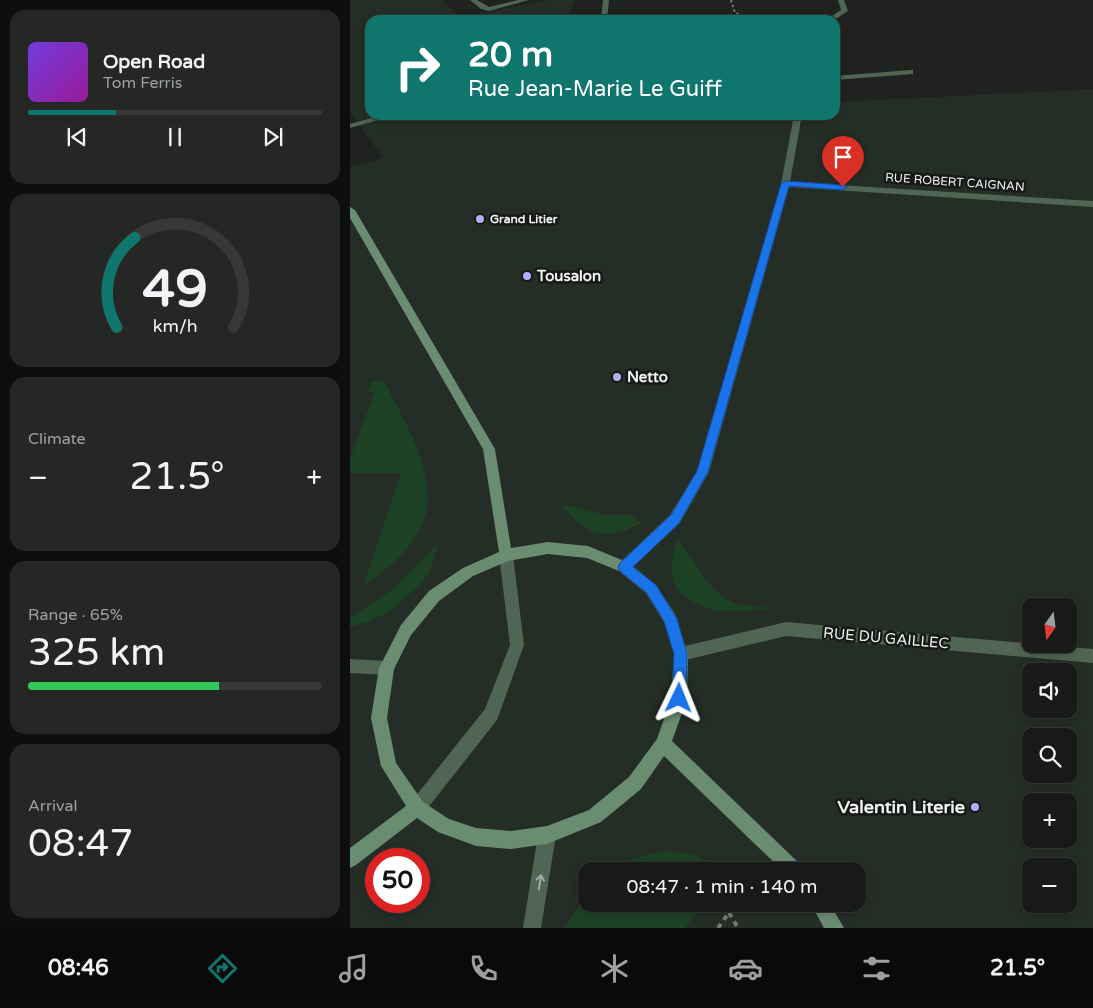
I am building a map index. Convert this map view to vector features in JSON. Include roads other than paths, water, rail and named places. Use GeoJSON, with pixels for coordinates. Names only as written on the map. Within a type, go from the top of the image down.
{"type":"FeatureCollection","features":[{"type":"Feature","properties":{"kind":"main road"},"geometry":{"type":"LineString","coordinates":[[350,210],[489,449],[498,520],[506,555]]}},
{"type":"Feature","properties":{"kind":"main road"},"geometry":{"type":"LineString","coordinates":[[548,548],[588,552],[624,567],[651,589],[670,619],[681,654],[679,698],[663,744],[635,783],[595,816],[547,835],[511,840],[476,838],[444,826],[418,808],[389,766],[379,718],[387,668],[406,630],[434,596],[468,572],[506,555],[548,548]]}},
{"type":"Feature","properties":{"kind":"main road"},"geometry":{"type":"LineString","coordinates":[[663,744],[786,862]]}},
{"type":"Feature","properties":{"kind":"main road"},"geometry":{"type":"LineString","coordinates":[[350,859],[418,808]]}},
{"type":"Feature","properties":{"kind":"main road"},"geometry":{"type":"LineString","coordinates":[[825,912],[835,928]]}},
{"type":"Feature","properties":{"kind":"street"},"geometry":{"type":"LineString","coordinates":[[473,0],[483,8],[489,9],[526,0]]}},
{"type":"Feature","properties":{"kind":"street"},"geometry":{"type":"LineString","coordinates":[[604,15],[606,0]]}},
{"type":"Feature","properties":{"kind":"street"},"geometry":{"type":"LineString","coordinates":[[839,15],[845,11],[841,0]]}},
{"type":"Feature","properties":{"kind":"street"},"geometry":{"type":"LineString","coordinates":[[840,78],[910,72]]}},
{"type":"Feature","properties":{"kind":"street"},"geometry":{"type":"LineString","coordinates":[[350,126],[373,120]]}},
{"type":"Feature","properties":{"kind":"street"},"geometry":{"type":"LineString","coordinates":[[624,567],[675,519],[702,472],[786,184],[797,120]]}},
{"type":"Feature","properties":{"kind":"street","name":"RUE ROBERT CAIGNAN"},"geometry":{"type":"LineString","coordinates":[[786,184],[1093,204]]}},
{"type":"Feature","properties":{"kind":"street"},"geometry":{"type":"LineString","coordinates":[[418,808],[491,714],[517,645],[506,555]]}},
{"type":"Feature","properties":{"kind":"street","name":"RUE DU GAILLEC"},"geometry":{"type":"LineString","coordinates":[[681,654],[786,629],[1093,656]]}},
{"type":"Feature","properties":{"kind":"street"},"geometry":{"type":"LineString","coordinates":[[350,666],[387,668]]}},
{"type":"Feature","properties":{"kind":"street"},"geometry":{"type":"LineString","coordinates":[[532,928],[547,835]]}},
{"type":"Feature","properties":{"kind":"place","name":"Grand Litier"},"geometry":{"type":"Point","coordinates":[480,219]}},
{"type":"Feature","properties":{"kind":"place","name":"Tousalon"},"geometry":{"type":"Point","coordinates":[527,276]}},
{"type":"Feature","properties":{"kind":"place","name":"Netto"},"geometry":{"type":"Point","coordinates":[617,377]}},
{"type":"Feature","properties":{"kind":"place","name":"Valentin Literie"},"geometry":{"type":"Point","coordinates":[975,807]}}]}
